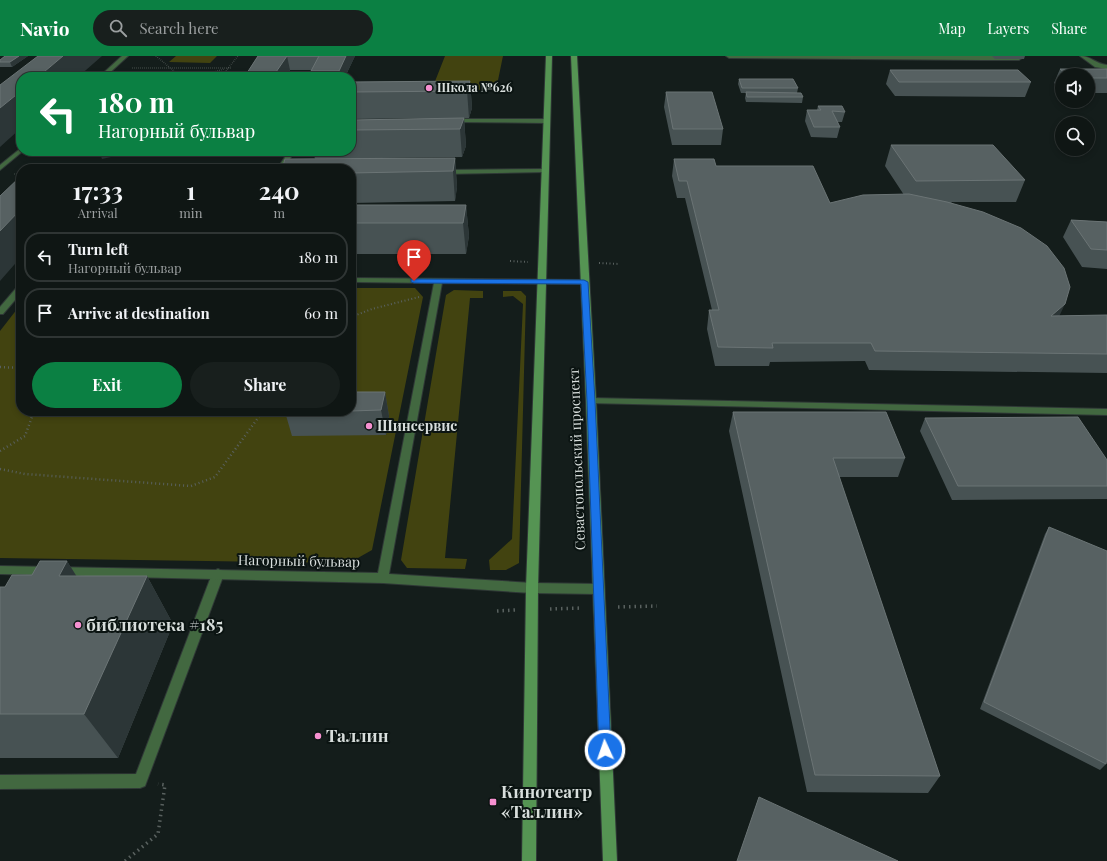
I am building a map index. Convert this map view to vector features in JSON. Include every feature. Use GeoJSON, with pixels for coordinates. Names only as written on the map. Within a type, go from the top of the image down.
{"type":"FeatureCollection","features":[{"type":"Feature","properties":{"kind":"main road"},"geometry":{"type":"LineString","coordinates":[[529,861],[532,588],[549,56]]}},
{"type":"Feature","properties":{"kind":"main road","name":"Севастопольский проспект"},"geometry":{"type":"LineString","coordinates":[[574,56],[591,401],[610,861]]}},
{"type":"Feature","properties":{"kind":"street"},"geometry":{"type":"LineString","coordinates":[[108,72],[125,56]]}},
{"type":"Feature","properties":{"kind":"street"},"geometry":{"type":"LineString","coordinates":[[729,56],[1019,58],[1017,56]]}},
{"type":"Feature","properties":{"kind":"street"},"geometry":{"type":"LineString","coordinates":[[1084,56],[1097,66],[1107,66]]}},
{"type":"Feature","properties":{"kind":"street"},"geometry":{"type":"LineString","coordinates":[[445,122],[547,121]]}},
{"type":"Feature","properties":{"kind":"street"},"geometry":{"type":"LineString","coordinates":[[0,168],[16,154]]}},
{"type":"Feature","properties":{"kind":"street"},"geometry":{"type":"LineString","coordinates":[[439,172],[546,171]]}},
{"type":"Feature","properties":{"kind":"street"},"geometry":{"type":"LineString","coordinates":[[356,280],[584,282]]}},
{"type":"Feature","properties":{"kind":"street"},"geometry":{"type":"LineString","coordinates":[[383,578],[438,281]]}},
{"type":"Feature","properties":{"kind":"street"},"geometry":{"type":"LineString","coordinates":[[0,312],[16,294]]}},
{"type":"Feature","properties":{"kind":"street"},"geometry":{"type":"LineString","coordinates":[[591,401],[1107,412]]}},
{"type":"Feature","properties":{"kind":"street"},"geometry":{"type":"LineString","coordinates":[[367,427],[411,427]]}},
{"type":"Feature","properties":{"kind":"street","name":"Нагорный бульвар"},"geometry":{"type":"LineString","coordinates":[[0,570],[383,578],[532,588],[598,589]]}},
{"type":"Feature","properties":{"kind":"street"},"geometry":{"type":"LineString","coordinates":[[0,782],[140,781],[218,574]]}},
{"type":"Feature","properties":{"kind":"path"},"geometry":{"type":"LineString","coordinates":[[156,56],[174,72]]}},
{"type":"Feature","properties":{"kind":"path"},"geometry":{"type":"LineString","coordinates":[[225,72],[238,56]]}},
{"type":"Feature","properties":{"kind":"path"},"geometry":{"type":"LineString","coordinates":[[112,68],[232,68]]}},
{"type":"Feature","properties":{"kind":"path"},"geometry":{"type":"LineString","coordinates":[[214,72],[228,68]]}},
{"type":"Feature","properties":{"kind":"path"},"geometry":{"type":"LineString","coordinates":[[510,261],[543,262]]}},
{"type":"Feature","properties":{"kind":"path"},"geometry":{"type":"LineString","coordinates":[[583,263],[620,264]]}},
{"type":"Feature","properties":{"kind":"path"},"geometry":{"type":"LineString","coordinates":[[356,315],[372,309],[420,296]]}},
{"type":"Feature","properties":{"kind":"path"},"geometry":{"type":"LineString","coordinates":[[0,367],[16,368]]}},
{"type":"Feature","properties":{"kind":"path"},"geometry":{"type":"LineString","coordinates":[[0,451],[25,436],[32,416]]}},
{"type":"Feature","properties":{"kind":"path"},"geometry":{"type":"LineString","coordinates":[[0,469],[25,474],[191,486],[215,477],[259,416]]}},
{"type":"Feature","properties":{"kind":"path"},"geometry":{"type":"LineString","coordinates":[[497,611],[657,606]]}},
{"type":"Feature","properties":{"kind":"path"},"geometry":{"type":"LineString","coordinates":[[125,861],[158,834],[165,785],[140,781]]}},
{"type":"Feature","properties":{"kind":"shaded area"},"geometry":{"type":"Polygon","coordinates":[[[176,56],[217,56],[210,63],[169,62],[176,56]]]}},
{"type":"Feature","properties":{"kind":"shaded area"},"geometry":{"type":"Polygon","coordinates":[[[445,56],[503,56],[496,90],[432,89],[445,56]]]}},
{"type":"Feature","properties":{"kind":"shaded area"},"geometry":{"type":"Polygon","coordinates":[[[356,288],[415,288],[423,297],[372,550],[349,563],[0,558],[0,331],[16,310],[16,416],[356,416],[356,288]]]}},
{"type":"Feature","properties":{"kind":"shaded area"},"geometry":{"type":"Polygon","coordinates":[[[454,290],[483,291],[483,298],[470,298],[445,558],[467,559],[465,569],[407,568],[401,560],[446,295],[454,290]]]}},
{"type":"Feature","properties":{"kind":"shaded area"},"geometry":{"type":"Polygon","coordinates":[[[503,291],[521,291],[526,296],[519,563],[506,570],[490,570],[489,560],[512,539],[523,304],[513,296],[503,297],[503,291]]]}},
{"type":"Feature","properties":{"kind":"building"},"geometry":{"type":"Polygon","coordinates":[[[5,56],[19,56],[10,62],[0,62],[0,60],[5,56]]]}},
{"type":"Feature","properties":{"kind":"building"},"geometry":{"type":"Polygon","coordinates":[[[38,56],[63,56],[44,72],[17,72],[38,56]]]}},
{"type":"Feature","properties":{"kind":"building"},"geometry":{"type":"Polygon","coordinates":[[[258,56],[287,56],[276,72],[248,72],[258,56]]]}},
{"type":"Feature","properties":{"kind":"building"},"geometry":{"type":"Polygon","coordinates":[[[319,56],[346,56],[339,71],[311,71],[319,56]]]}},
{"type":"Feature","properties":{"kind":"building"},"geometry":{"type":"Polygon","coordinates":[[[1095,69],[1107,69],[1107,78],[1095,78],[1095,69]]]}},
{"type":"Feature","properties":{"kind":"building"},"geometry":{"type":"Polygon","coordinates":[[[890,70],[1018,70],[1031,82],[899,82],[890,70]]]}},
{"type":"Feature","properties":{"kind":"building"},"geometry":{"type":"Polygon","coordinates":[[[16,73],[16,95],[0,108],[0,85],[16,73]]]}},
{"type":"Feature","properties":{"kind":"building"},"geometry":{"type":"Polygon","coordinates":[[[739,79],[793,79],[798,88],[742,88],[739,79]]]}},
{"type":"Feature","properties":{"kind":"building"},"geometry":{"type":"Polygon","coordinates":[[[470,81],[467,91],[356,92],[356,82],[470,81]]]}},
{"type":"Feature","properties":{"kind":"building"},"geometry":{"type":"Polygon","coordinates":[[[666,92],[712,92],[723,129],[673,129],[666,92]]]}},
{"type":"Feature","properties":{"kind":"building"},"geometry":{"type":"Polygon","coordinates":[[[746,92],[801,93],[803,97],[747,97],[746,92]]]}},
{"type":"Feature","properties":{"kind":"building"},"geometry":{"type":"Polygon","coordinates":[[[818,106],[842,106],[845,112],[832,111],[840,127],[814,127],[807,110],[821,110],[818,106]]]}},
{"type":"Feature","properties":{"kind":"building"},"geometry":{"type":"Polygon","coordinates":[[[464,118],[460,129],[356,130],[356,120],[464,118]]]}},
{"type":"Feature","properties":{"kind":"building"},"geometry":{"type":"Polygon","coordinates":[[[891,145],[993,145],[1025,180],[916,181],[891,145]]]}},
{"type":"Feature","properties":{"kind":"building"},"geometry":{"type":"Polygon","coordinates":[[[455,158],[453,171],[356,173],[356,164],[284,164],[285,159],[455,158]]]}},
{"type":"Feature","properties":{"kind":"building"},"geometry":{"type":"Polygon","coordinates":[[[674,159],[714,159],[716,166],[813,166],[830,203],[863,195],[909,194],[947,202],[983,212],[1021,228],[1047,246],[1064,268],[1070,287],[1065,304],[1051,316],[1107,315],[1107,354],[875,351],[871,343],[772,343],[773,348],[718,347],[709,310],[719,310],[687,181],[679,181],[674,159]]]}},
{"type":"Feature","properties":{"kind":"building"},"geometry":{"type":"Polygon","coordinates":[[[16,181],[16,214],[0,231],[0,196],[16,181]]]}},
{"type":"Feature","properties":{"kind":"building"},"geometry":{"type":"Polygon","coordinates":[[[356,205],[466,205],[463,223],[356,223],[356,205]]]}},
{"type":"Feature","properties":{"kind":"building"},"geometry":{"type":"Polygon","coordinates":[[[1071,220],[1107,222],[1107,250],[1091,249],[1071,220]]]}},
{"type":"Feature","properties":{"kind":"building"},"geometry":{"type":"Polygon","coordinates":[[[356,392],[385,392],[381,410],[356,411],[356,392]]]}},
{"type":"Feature","properties":{"kind":"building"},"geometry":{"type":"Polygon","coordinates":[[[733,412],[886,412],[905,458],[833,458],[940,776],[815,775],[733,412]]]}},
{"type":"Feature","properties":{"kind":"building"},"geometry":{"type":"Polygon","coordinates":[[[1078,417],[1107,460],[1107,486],[958,486],[925,418],[1078,417]]]}},
{"type":"Feature","properties":{"kind":"building"},"geometry":{"type":"Polygon","coordinates":[[[1049,527],[1107,551],[1106,764],[984,702],[1049,527]]]}},
{"type":"Feature","properties":{"kind":"building"},"geometry":{"type":"Polygon","coordinates":[[[40,561],[67,561],[59,576],[147,576],[84,714],[0,714],[0,587],[5,587],[12,575],[32,575],[40,561]]]}},
{"type":"Feature","properties":{"kind":"building"},"geometry":{"type":"Polygon","coordinates":[[[759,797],[898,861],[737,861],[759,797]]]}},
{"type":"Feature","properties":{"kind":"place","name":"Школа №626"},"geometry":{"type":"Point","coordinates":[429,88]}},
{"type":"Feature","properties":{"kind":"place","name":"Шинсервис"},"geometry":{"type":"Point","coordinates":[369,426]}},
{"type":"Feature","properties":{"kind":"place","name":"библиотека #185"},"geometry":{"type":"Point","coordinates":[78,625]}},
{"type":"Feature","properties":{"kind":"place","name":"Таллин"},"geometry":{"type":"Point","coordinates":[318,736]}},
{"type":"Feature","properties":{"kind":"place","name":"Кинотеатр «Таллин»"},"geometry":{"type":"Point","coordinates":[493,802]}},
{"type":"Feature","properties":{"kind":"route"},"geometry":{"type":"LineString","coordinates":[[414,281],[584,282],[591,401],[605,750]]}}]}
